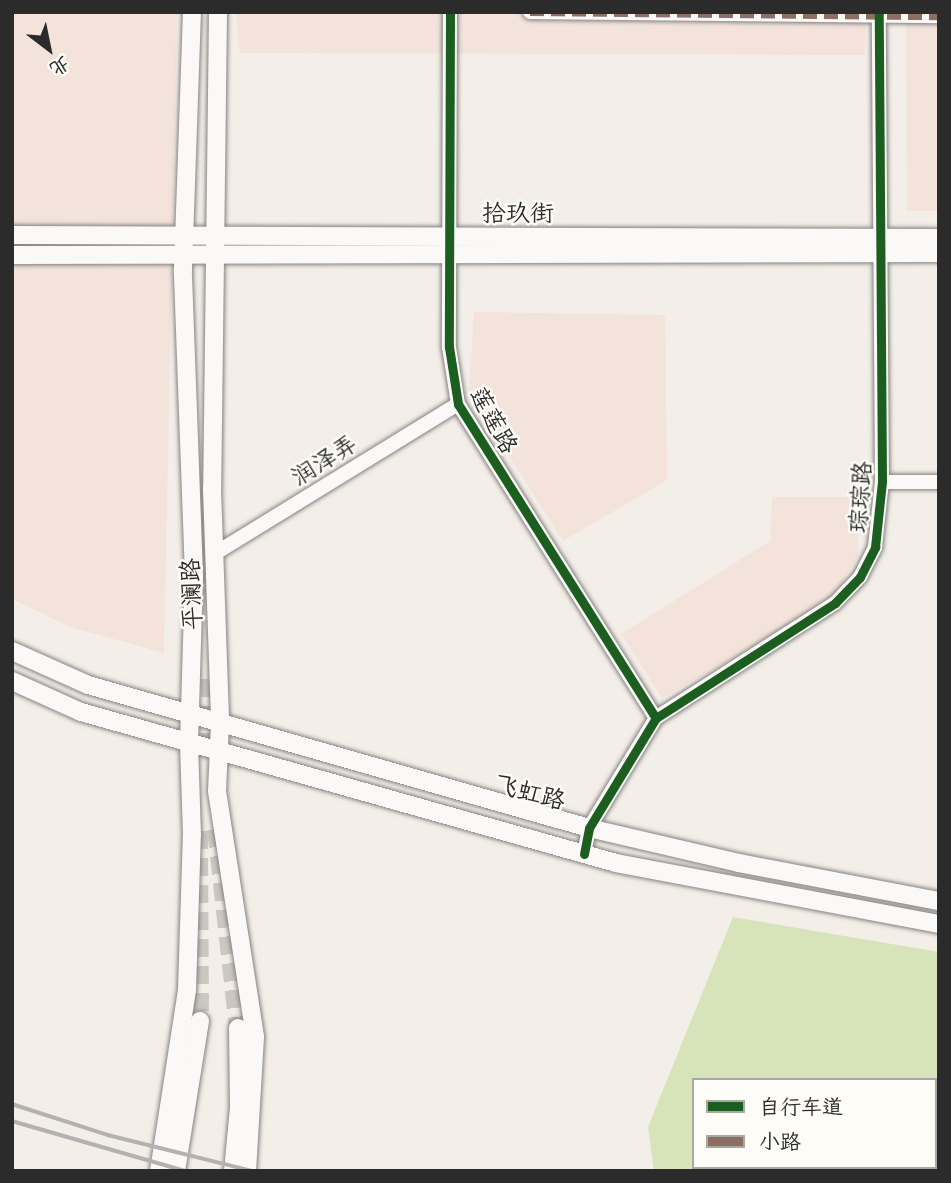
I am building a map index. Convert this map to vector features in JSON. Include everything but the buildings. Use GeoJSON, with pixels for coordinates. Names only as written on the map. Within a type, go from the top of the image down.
{"type":"FeatureCollection","features":[{"type":"Feature","properties":{"kind":"main road","name":"平澜路"},"geometry":{"type":"LineString","coordinates":[[159,1171],[187,990],[192,835],[189,743],[193,715],[194,576],[183,254],[191,12]]}},
{"type":"Feature","properties":{"kind":"main road","name":"平澜路"},"geometry":{"type":"LineString","coordinates":[[218,12],[214,235],[214,554],[220,723],[217,791],[255,1037],[247,1171]]}},
{"type":"Feature","properties":{"kind":"main road","name":"拾玖街"},"geometry":{"type":"LineString","coordinates":[[12,235],[184,234],[451,245]]}},
{"type":"Feature","properties":{"kind":"main road","name":"拾玖街"},"geometry":{"type":"LineString","coordinates":[[12,255],[214,254],[451,245],[882,245],[939,238]]}},
{"type":"Feature","properties":{"kind":"main road","name":"拾玖街"},"geometry":{"type":"LineString","coordinates":[[882,245],[939,253]]}},
{"type":"Feature","properties":{"kind":"main road","name":"飞虹路"},"geometry":{"type":"LineString","coordinates":[[12,651],[88,685],[589,828],[739,863],[939,901]]}},
{"type":"Feature","properties":{"kind":"main road","name":"飞虹路"},"geometry":{"type":"LineString","coordinates":[[12,681],[81,712],[584,854],[939,925]]}},
{"type":"Feature","properties":{"kind":"main road"},"geometry":{"type":"LineString","coordinates":[[176,1171],[200,1021]]}},
{"type":"Feature","properties":{"kind":"main road"},"geometry":{"type":"LineString","coordinates":[[233,1171],[239,1107],[238,1028]]}},
{"type":"Feature","properties":{"kind":"street","name":"莲莲路"},"geometry":{"type":"LineString","coordinates":[[450,12],[449,347],[458,404],[656,718]]}},
{"type":"Feature","properties":{"kind":"street"},"geometry":{"type":"LineString","coordinates":[[530,12],[939,16]]}},
{"type":"Feature","properties":{"kind":"street","name":"琮琮路"},"geometry":{"type":"LineString","coordinates":[[584,854],[589,828],[656,718],[822,613],[847,592],[875,547],[883,482],[879,14]]}},
{"type":"Feature","properties":{"kind":"street","name":"润泽弄"},"geometry":{"type":"LineString","coordinates":[[214,554],[458,404]]}},
{"type":"Feature","properties":{"kind":"street"},"geometry":{"type":"LineString","coordinates":[[883,482],[939,482]]}},
{"type":"Feature","properties":{"kind":"shaded area"},"geometry":{"type":"Polygon","coordinates":[[[12,12],[177,12],[164,653],[70,627],[12,599],[12,12]]]}},
{"type":"Feature","properties":{"kind":"shaded area"},"geometry":{"type":"Polygon","coordinates":[[[236,12],[866,12],[865,55],[240,53],[236,12]]]}},
{"type":"Feature","properties":{"kind":"shaded area"},"geometry":{"type":"Polygon","coordinates":[[[906,12],[939,12],[939,211],[907,211],[906,12]]]}},
{"type":"Feature","properties":{"kind":"shaded area"},"geometry":{"type":"Polygon","coordinates":[[[474,312],[665,315],[667,480],[563,541],[469,393],[474,312]]]}},
{"type":"Feature","properties":{"kind":"shaded area"},"geometry":{"type":"Polygon","coordinates":[[[772,497],[858,497],[858,557],[828,604],[662,698],[621,634],[770,541],[772,497]]]}},
{"type":"Feature","properties":{"kind":"green space"},"geometry":{"type":"Polygon","coordinates":[[[733,917],[939,952],[939,1171],[654,1171],[648,1127],[733,917]]]}},
{"type":"Feature","properties":{"kind":"tunnel"},"geometry":{"type":"LineString","coordinates":[[210,679],[211,756]]}},
{"type":"Feature","properties":{"kind":"tunnel"},"geometry":{"type":"LineString","coordinates":[[216,829],[238,1028]]}},
{"type":"Feature","properties":{"kind":"tunnel"},"geometry":{"type":"LineString","coordinates":[[199,831],[200,1021]]}},
{"type":"Feature","properties":{"kind":"railway"},"geometry":{"type":"LineString","coordinates":[[12,1104],[108,1135],[252,1171]]}},
{"type":"Feature","properties":{"kind":"railway"},"geometry":{"type":"LineString","coordinates":[[12,1121],[185,1171]]}},
{"type":"Feature","properties":{"kind":"marked path"},"geometry":{"type":"LineString","coordinates":[[530,12],[939,16]]}},
{"type":"Feature","properties":{"kind":"cycle path"},"geometry":{"type":"LineString","coordinates":[[450,12],[449,347],[458,404],[656,718]]}},
{"type":"Feature","properties":{"kind":"cycle path"},"geometry":{"type":"LineString","coordinates":[[584,854],[589,828],[656,718],[835,603],[860,577],[875,547],[882,482],[879,12]]}}]}
